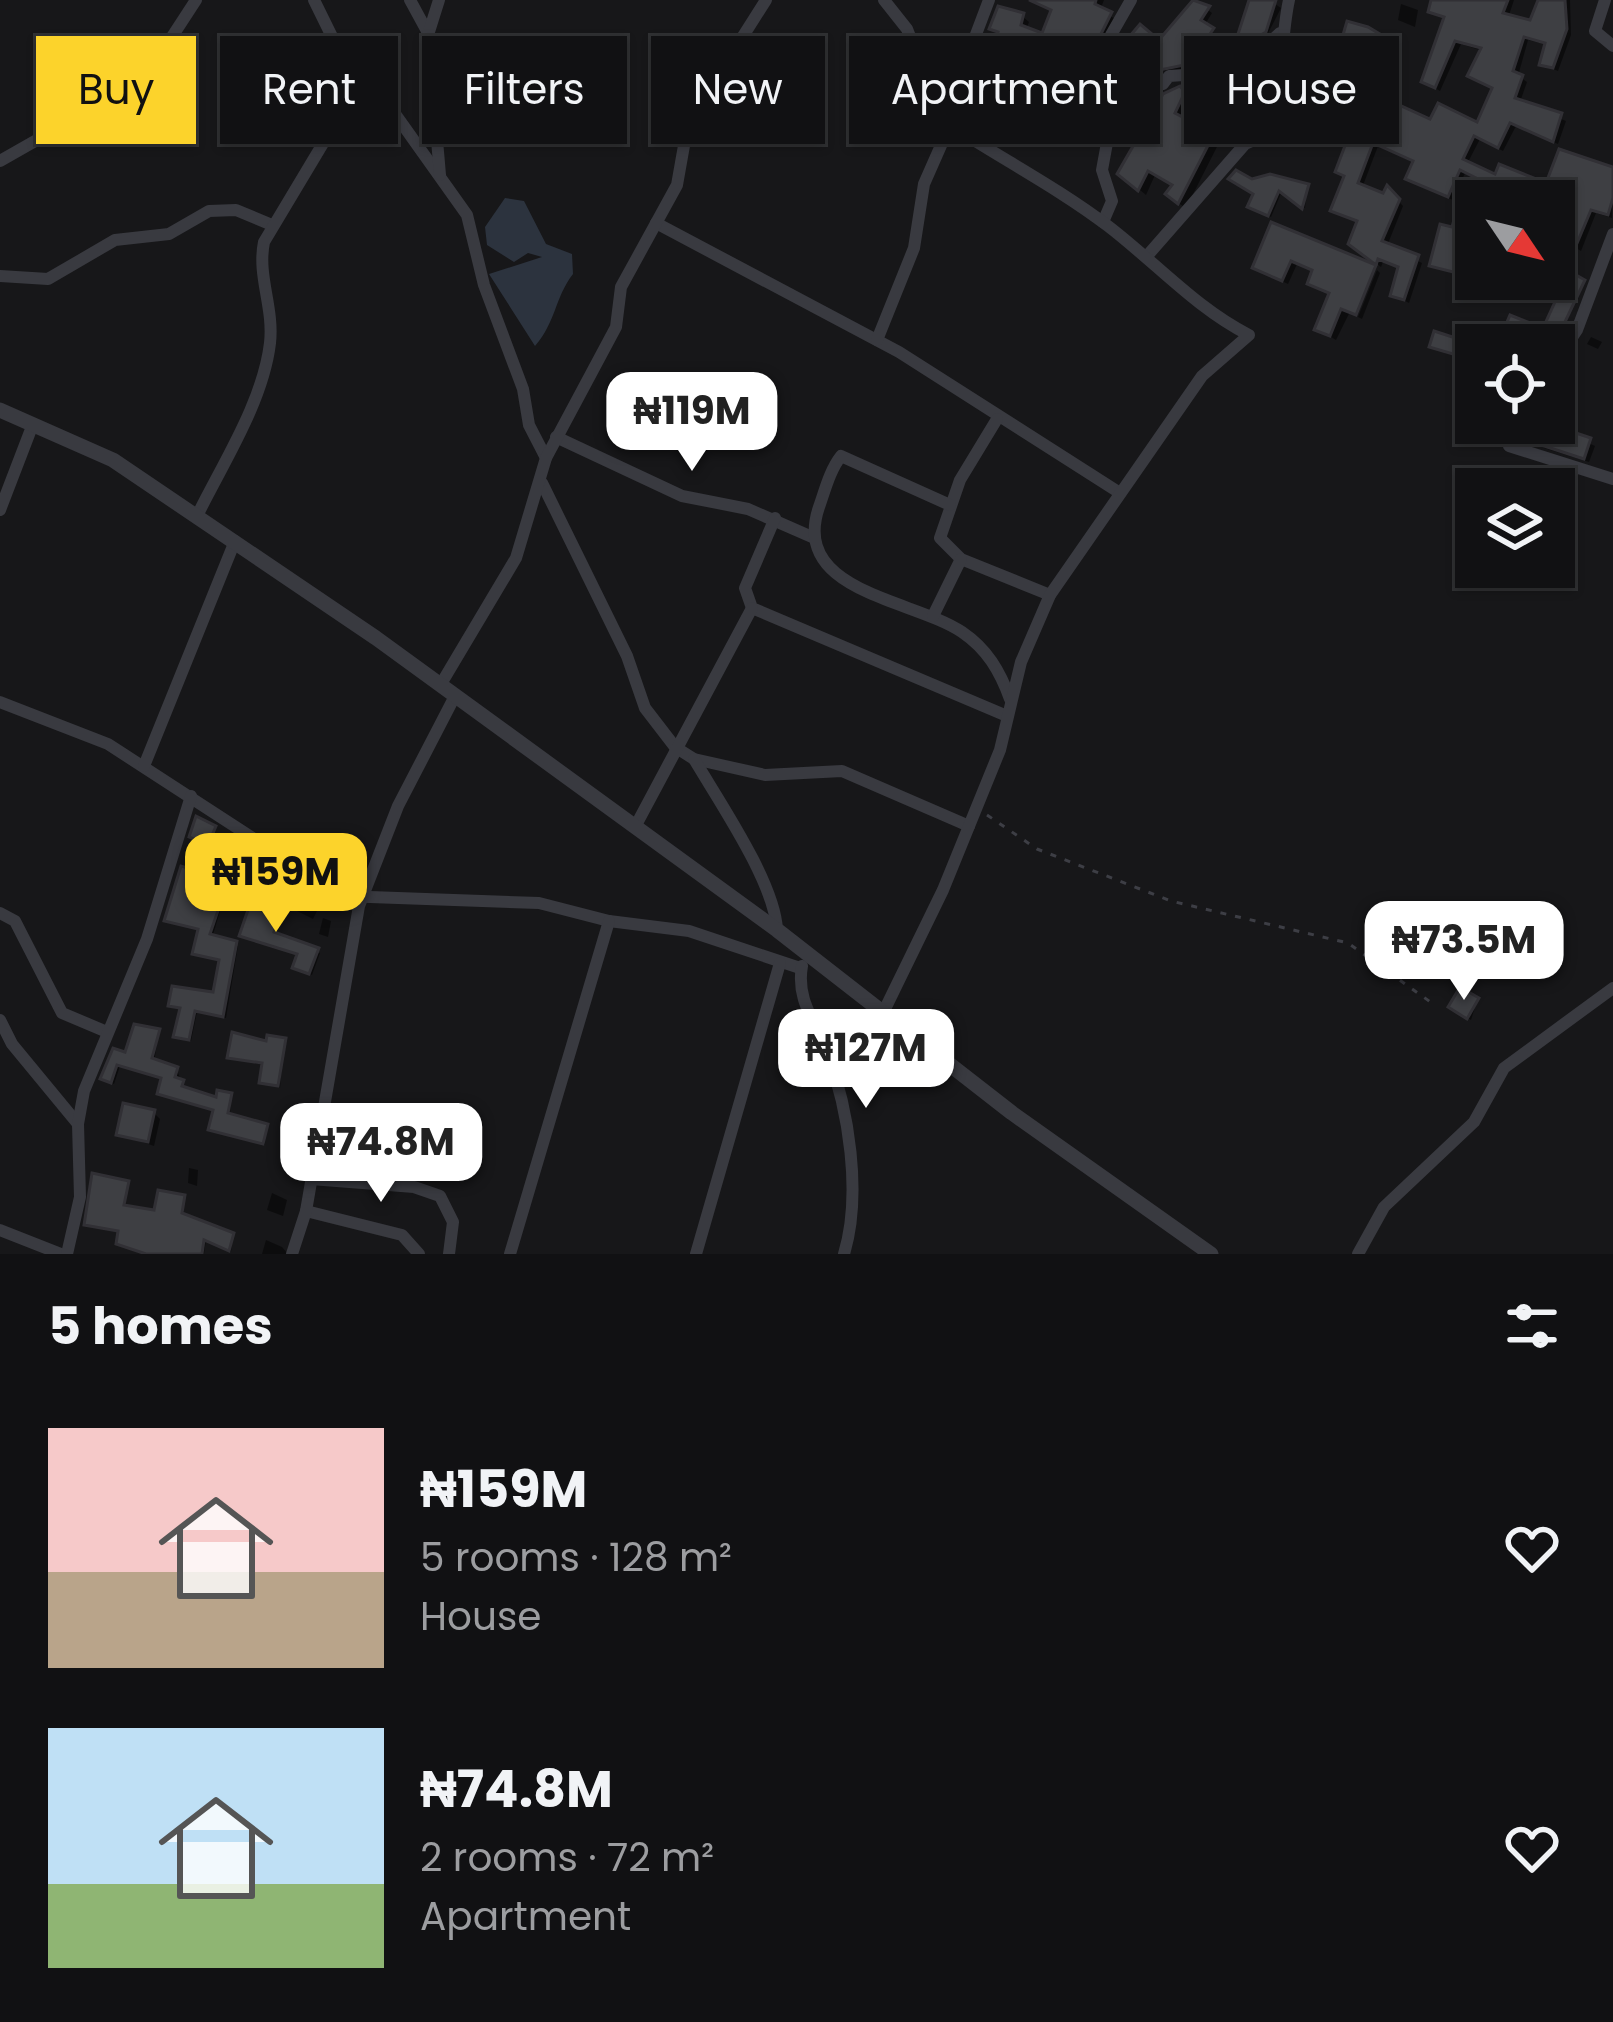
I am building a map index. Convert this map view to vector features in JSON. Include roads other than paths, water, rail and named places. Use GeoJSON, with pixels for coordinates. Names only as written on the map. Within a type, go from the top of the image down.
{"type":"FeatureCollection","features":[{"type":"Feature","properties":{"kind":"street"},"geometry":{"type":"LineString","coordinates":[[0,161],[72,120],[123,112],[196,0]]}},
{"type":"Feature","properties":{"kind":"street"},"geometry":{"type":"LineString","coordinates":[[314,0],[332,36]]}},
{"type":"Feature","properties":{"kind":"street"},"geometry":{"type":"LineString","coordinates":[[439,0],[428,34],[440,175]]}},
{"type":"Feature","properties":{"kind":"street"},"geometry":{"type":"LineString","coordinates":[[442,684],[505,580],[542,482],[546,458],[616,327],[621,286],[677,185],[688,123],[766,0]]}},
{"type":"Feature","properties":{"kind":"street"},"geometry":{"type":"LineString","coordinates":[[884,0],[910,36]]}},
{"type":"Feature","properties":{"kind":"street"},"geometry":{"type":"LineString","coordinates":[[971,36],[989,0]]}},
{"type":"Feature","properties":{"kind":"street"},"geometry":{"type":"LineString","coordinates":[[1113,36],[1131,0]]}},
{"type":"Feature","properties":{"kind":"street"},"geometry":{"type":"LineString","coordinates":[[1147,256],[1245,144],[1267,134],[1279,105],[1280,33],[1289,0]]}},
{"type":"Feature","properties":{"kind":"street"},"geometry":{"type":"LineString","coordinates":[[1605,0],[1595,31],[1613,46]]}},
{"type":"Feature","properties":{"kind":"street"},"geometry":{"type":"LineString","coordinates":[[410,1],[428,34]]}},
{"type":"Feature","properties":{"kind":"street"},"geometry":{"type":"LineString","coordinates":[[1160,82],[1184,75],[1196,88],[1228,54],[1260,51],[1280,33]]}},
{"type":"Feature","properties":{"kind":"street"},"geometry":{"type":"LineString","coordinates":[[398,117],[467,215],[484,286],[524,389],[529,425],[546,458]]}},
{"type":"Feature","properties":{"kind":"street"},"geometry":{"type":"LineString","coordinates":[[197,516],[267,359],[267,289],[259,267],[272,225],[322,144]]}},
{"type":"Feature","properties":{"kind":"street"},"geometry":{"type":"LineString","coordinates":[[877,340],[914,248],[925,184],[942,144]]}},
{"type":"Feature","properties":{"kind":"street"},"geometry":{"type":"LineString","coordinates":[[883,1013],[977,806],[1010,699],[1050,595],[1216,359],[1249,335],[1217,319],[1102,222],[980,144]]}},
{"type":"Feature","properties":{"kind":"street"},"geometry":{"type":"LineString","coordinates":[[1102,222],[1112,201],[1102,170],[1107,144]]}},
{"type":"Feature","properties":{"kind":"street"},"geometry":{"type":"LineString","coordinates":[[0,276],[47,279],[115,240],[169,234],[209,211],[236,211],[272,225]]}},
{"type":"Feature","properties":{"kind":"street"},"geometry":{"type":"LineString","coordinates":[[656,223],[877,340],[1120,493]]}},
{"type":"Feature","properties":{"kind":"street"},"geometry":{"type":"LineString","coordinates":[[1575,332],[1613,234]]}},
{"type":"Feature","properties":{"kind":"street"},"geometry":{"type":"LineString","coordinates":[[0,410],[113,460],[442,684],[777,930],[805,961],[1210,1254]]}},
{"type":"Feature","properties":{"kind":"street"},"geometry":{"type":"LineString","coordinates":[[997,419],[950,505],[940,538],[961,559],[1050,595]]}},
{"type":"Feature","properties":{"kind":"street"},"geometry":{"type":"LineString","coordinates":[[0,510],[33,424]]}},
{"type":"Feature","properties":{"kind":"street"},"geometry":{"type":"LineString","coordinates":[[556,437],[682,496],[775,518],[812,537],[824,564],[906,610],[933,616],[988,654],[1010,699]]}},
{"type":"Feature","properties":{"kind":"street"},"geometry":{"type":"LineString","coordinates":[[1509,446],[1613,479]]}},
{"type":"Feature","properties":{"kind":"street"},"geometry":{"type":"LineString","coordinates":[[812,537],[841,456],[950,505]]}},
{"type":"Feature","properties":{"kind":"street"},"geometry":{"type":"LineString","coordinates":[[542,482],[627,656],[645,708],[675,747],[694,759],[765,775],[842,771],[969,826]]}},
{"type":"Feature","properties":{"kind":"street"},"geometry":{"type":"LineString","coordinates":[[775,518],[745,588],[752,608],[1007,716]]}},
{"type":"Feature","properties":{"kind":"street"},"geometry":{"type":"LineString","coordinates":[[144,766],[235,541]]}},
{"type":"Feature","properties":{"kind":"street"},"geometry":{"type":"LineString","coordinates":[[933,616],[961,559]]}},
{"type":"Feature","properties":{"kind":"street"},"geometry":{"type":"LineString","coordinates":[[635,827],[752,608]]}},
{"type":"Feature","properties":{"kind":"street"},"geometry":{"type":"LineString","coordinates":[[292,1254],[306,1211],[361,899],[398,806],[455,696]]}},
{"type":"Feature","properties":{"kind":"street"},"geometry":{"type":"LineString","coordinates":[[0,702],[71,727],[144,766],[342,896],[502,898],[609,921],[689,931],[780,963],[805,961]]}},
{"type":"Feature","properties":{"kind":"street"},"geometry":{"type":"LineString","coordinates":[[694,759],[767,884],[776,907],[777,930]]}},
{"type":"Feature","properties":{"kind":"street"},"geometry":{"type":"LineString","coordinates":[[0,1230],[64,1254],[80,1197],[78,1124],[84,1091],[152,927],[191,796]]}},
{"type":"Feature","properties":{"kind":"street"},"geometry":{"type":"LineString","coordinates":[[0,913],[15,921],[62,1013],[107,1032]]}},
{"type":"Feature","properties":{"kind":"street"},"geometry":{"type":"LineString","coordinates":[[510,1254],[609,921]]}},
{"type":"Feature","properties":{"kind":"street"},"geometry":{"type":"LineString","coordinates":[[805,961],[800,996],[828,1053],[841,1104],[852,1191],[844,1254]]}},
{"type":"Feature","properties":{"kind":"street"},"geometry":{"type":"LineString","coordinates":[[696,1254],[780,963]]}},
{"type":"Feature","properties":{"kind":"street"},"geometry":{"type":"LineString","coordinates":[[1358,1254],[1384,1207],[1474,1122],[1504,1068],[1613,988]]}},
{"type":"Feature","properties":{"kind":"street"},"geometry":{"type":"LineString","coordinates":[[0,1020],[12,1044],[78,1124]]}},
{"type":"Feature","properties":{"kind":"street"},"geometry":{"type":"LineString","coordinates":[[311,1179],[414,1187],[440,1196],[453,1222],[449,1254]]}},
{"type":"Feature","properties":{"kind":"street"},"geometry":{"type":"LineString","coordinates":[[306,1211],[401,1235],[419,1254]]}}]}
